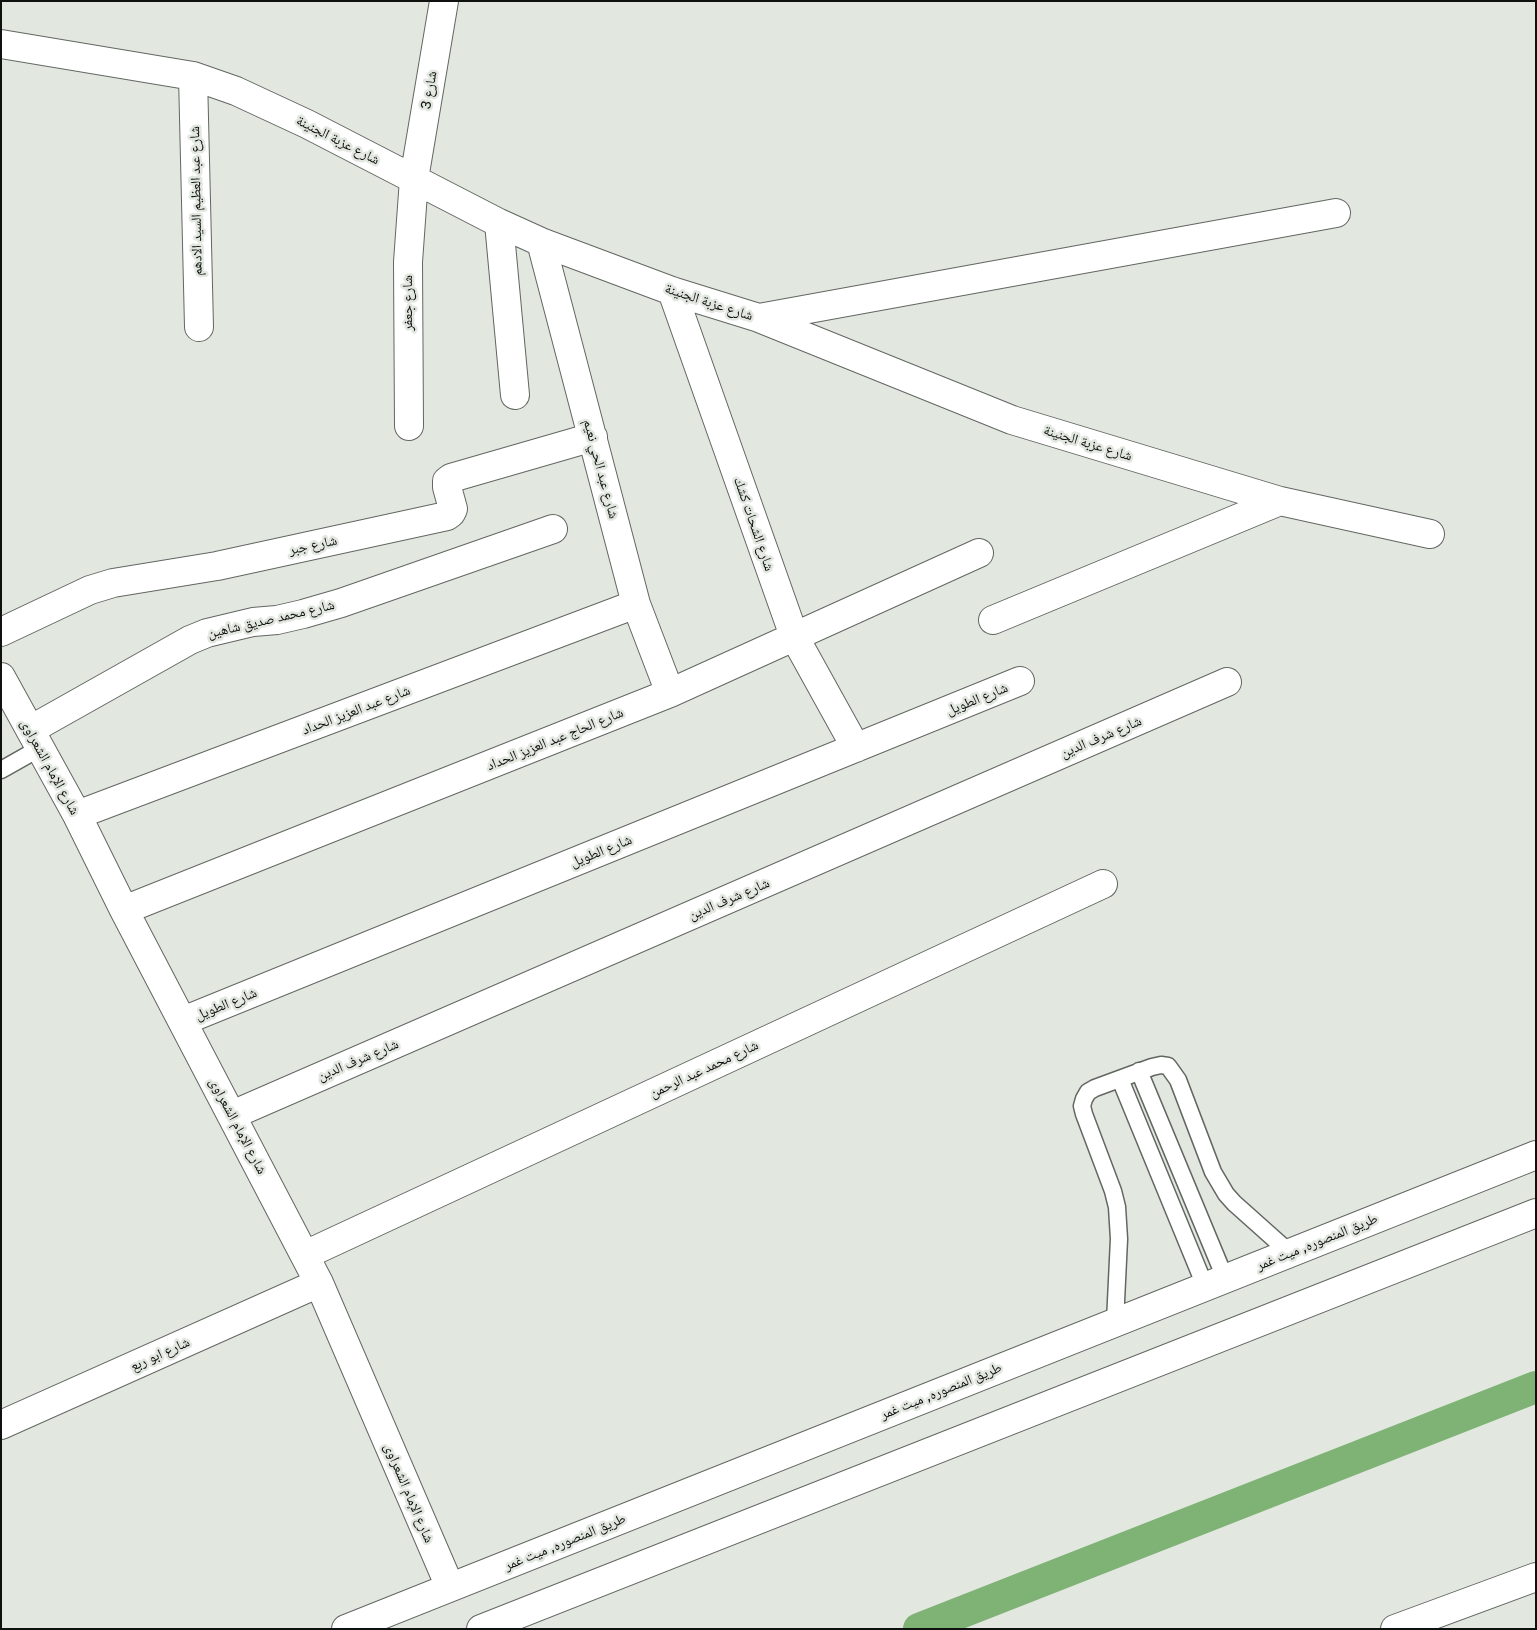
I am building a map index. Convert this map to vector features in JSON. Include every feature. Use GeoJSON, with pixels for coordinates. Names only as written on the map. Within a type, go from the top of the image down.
{"type":"FeatureCollection","features":[{"type":"Feature","properties":{"kind":"main road","name":"شارع 3"},"geometry":{"type":"LineString","coordinates":[[414,179],[444,1]]}},
{"type":"Feature","properties":{"kind":"main road","name":"شارع عزبة الجنينة"},"geometry":{"type":"LineString","coordinates":[[1,44],[193,76],[236,91],[291,116],[498,223],[541,242],[672,290],[758,318],[1012,420],[1280,501],[1430,534]]}},
{"type":"Feature","properties":{"kind":"main road","name":"شارع عبد العظيم السيد الادهم"},"geometry":{"type":"LineString","coordinates":[[193,76],[199,327]]}},
{"type":"Feature","properties":{"kind":"main road","name":"شارع جعفر"},"geometry":{"type":"LineString","coordinates":[[409,426],[408,262],[414,179]]}},
{"type":"Feature","properties":{"kind":"main road"},"geometry":{"type":"LineString","coordinates":[[758,318],[1336,213]]}},
{"type":"Feature","properties":{"kind":"main road"},"geometry":{"type":"LineString","coordinates":[[498,223],[515,395]]}},
{"type":"Feature","properties":{"kind":"main road","name":"شارع عبد الحي نعيم"},"geometry":{"type":"LineString","coordinates":[[541,242],[636,604],[670,693]]}},
{"type":"Feature","properties":{"kind":"main road","name":"شارع الشحات كشك"},"geometry":{"type":"LineString","coordinates":[[672,290],[794,636],[856,748]]}},
{"type":"Feature","properties":{"kind":"main road","name":"شارع جبر"},"geometry":{"type":"LineString","coordinates":[[1,632],[90,590],[113,583],[217,566],[447,516],[453,509],[447,487],[449,479],[593,437]]}},
{"type":"Feature","properties":{"kind":"main road"},"geometry":{"type":"LineString","coordinates":[[993,620],[1280,501]]}},
{"type":"Feature","properties":{"kind":"main road","name":"شارع محمد صديق شاهين"},"geometry":{"type":"LineString","coordinates":[[35,739],[190,640],[208,633],[254,622],[277,620],[331,606],[553,529]]}},
{"type":"Feature","properties":{"kind":"main road","name":"شارع الحاج عبد العزيز الحداد"},"geometry":{"type":"LineString","coordinates":[[124,910],[670,693],[979,553]]}},
{"type":"Feature","properties":{"kind":"main road","name":"شارع عبد العزيز الحداد"},"geometry":{"type":"LineString","coordinates":[[77,816],[636,604]]}},
{"type":"Feature","properties":{"kind":"main road","name":"شارع الإمام الشعراوى"},"geometry":{"type":"LineString","coordinates":[[1,677],[77,816],[124,910],[320,1284],[450,1587]]}},
{"type":"Feature","properties":{"kind":"main road","name":"شارع الطويل"},"geometry":{"type":"LineString","coordinates":[[182,1021],[1020,681]]}},
{"type":"Feature","properties":{"kind":"main road","name":"شارع شرف الدين"},"geometry":{"type":"LineString","coordinates":[[232,1115],[1227,682]]}},
{"type":"Feature","properties":{"kind":"main road","name":"شارع محمد عبد الرحمن"},"geometry":{"type":"LineString","coordinates":[[305,1255],[1103,884]]}},
{"type":"Feature","properties":{"kind":"main road","name":"طريق المنصوره, ميت غمر"},"geometry":{"type":"LineString","coordinates":[[346,1629],[1536,1155]]}},
{"type":"Feature","properties":{"kind":"main road"},"geometry":{"type":"LineString","coordinates":[[480,1629],[1536,1213]]}},
{"type":"Feature","properties":{"kind":"main road","name":"شارع ابو ربع"},"geometry":{"type":"LineString","coordinates":[[1,1425],[320,1284]]}},
{"type":"Feature","properties":{"kind":"main road"},"geometry":{"type":"LineString","coordinates":[[1395,1629],[1536,1577]]}},
{"type":"Feature","properties":{"kind":"lane"},"geometry":{"type":"LineString","coordinates":[[1,770],[35,739]]}},
{"type":"Feature","properties":{"kind":"lane"},"geometry":{"type":"LineString","coordinates":[[1115,1322],[1119,1239],[1117,1207],[1082,1106],[1088,1092],[1095,1088],[1140,1071],[1161,1065],[1168,1066],[1178,1080],[1213,1172],[1226,1194],[1290,1252]]}},
{"type":"Feature","properties":{"kind":"lane"},"geometry":{"type":"LineString","coordinates":[[1140,1071],[1215,1282]]}},
{"type":"Feature","properties":{"kind":"lane"},"geometry":{"type":"LineString","coordinates":[[1120,1079],[1215,1282]]}},
{"type":"Feature","properties":{"kind":"waterway"},"geometry":{"type":"LineString","coordinates":[[919,1629],[1536,1387]]}}]}
